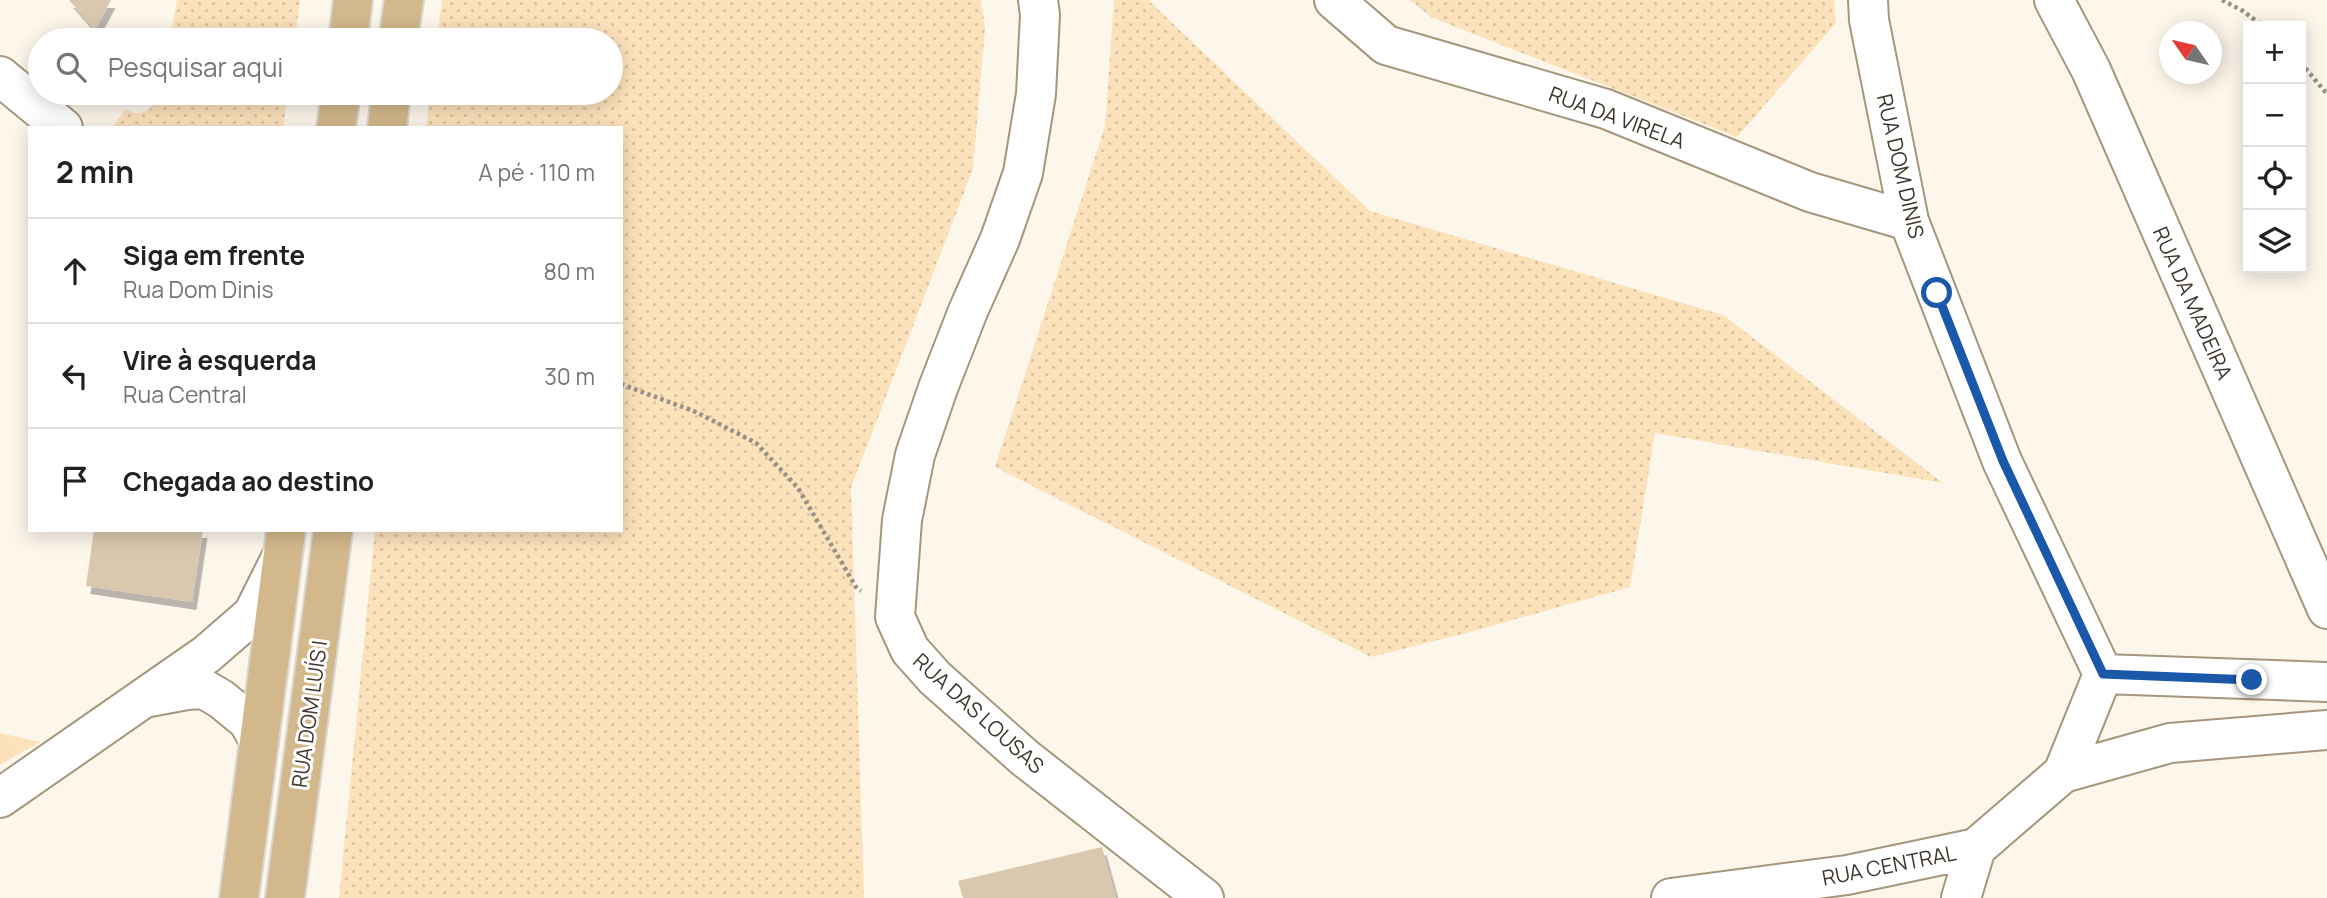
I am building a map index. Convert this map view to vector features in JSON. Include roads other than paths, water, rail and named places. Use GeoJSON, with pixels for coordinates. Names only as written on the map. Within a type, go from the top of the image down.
{"type":"FeatureCollection","features":[{"type":"Feature","properties":{"kind":"main road"},"geometry":{"type":"LineString","coordinates":[[350,28],[353,0]]}},
{"type":"Feature","properties":{"kind":"main road"},"geometry":{"type":"LineString","coordinates":[[400,28],[404,0]]}},
{"type":"Feature","properties":{"kind":"main road"},"geometry":{"type":"LineString","coordinates":[[337,126],[340,105]]}},
{"type":"Feature","properties":{"kind":"main road"},"geometry":{"type":"LineString","coordinates":[[387,126],[390,105]]}},
{"type":"Feature","properties":{"kind":"main road","name":"RUA DOM LUÍS I"},"geometry":{"type":"LineString","coordinates":[[285,898],[333,532]]}},
{"type":"Feature","properties":{"kind":"main road"},"geometry":{"type":"LineString","coordinates":[[239,898],[284,542]]}},
{"type":"Feature","properties":{"kind":"street","name":"RUA DAS LOUSAS"},"geometry":{"type":"LineString","coordinates":[[1038,0],[1041,15],[1037,94],[1023,173],[1000,239],[943,375],[915,455],[902,520],[895,617],[910,650],[934,678],[1025,758],[1204,898]]}},
{"type":"Feature","properties":{"kind":"street","name":"RUA DA VIRELA"},"geometry":{"type":"LineString","coordinates":[[1334,0],[1386,45],[1606,109],[1810,192],[1909,221]]}},
{"type":"Feature","properties":{"kind":"street","name":"RUA DOM DINIS"},"geometry":{"type":"LineString","coordinates":[[1868,0],[1869,20],[1909,221],[2003,461],[2103,674]]}},
{"type":"Feature","properties":{"kind":"street","name":"RUA DA MADEIRA"},"geometry":{"type":"LineString","coordinates":[[2054,0],[2091,70],[2327,609]]}},
{"type":"Feature","properties":{"kind":"street"},"geometry":{"type":"LineString","coordinates":[[0,76],[28,99]]}},
{"type":"Feature","properties":{"kind":"street"},"geometry":{"type":"LineString","coordinates":[[35,105],[61,126]]}},
{"type":"Feature","properties":{"kind":"street"},"geometry":{"type":"LineString","coordinates":[[0,798],[207,654],[253,614],[284,542]]}},
{"type":"Feature","properties":{"kind":"street"},"geometry":{"type":"LineString","coordinates":[[2063,773],[2103,674],[2327,682]]}},
{"type":"Feature","properties":{"kind":"street"},"geometry":{"type":"LineString","coordinates":[[147,697],[204,689],[248,721],[259,741]]}},
{"type":"Feature","properties":{"kind":"street","name":"RUA CENTRAL"},"geometry":{"type":"LineString","coordinates":[[1671,898],[1847,875],[1976,848],[2063,773],[2170,743],[2327,730]]}},
{"type":"Feature","properties":{"kind":"street"},"geometry":{"type":"LineString","coordinates":[[1961,898],[1976,848]]}}]}
